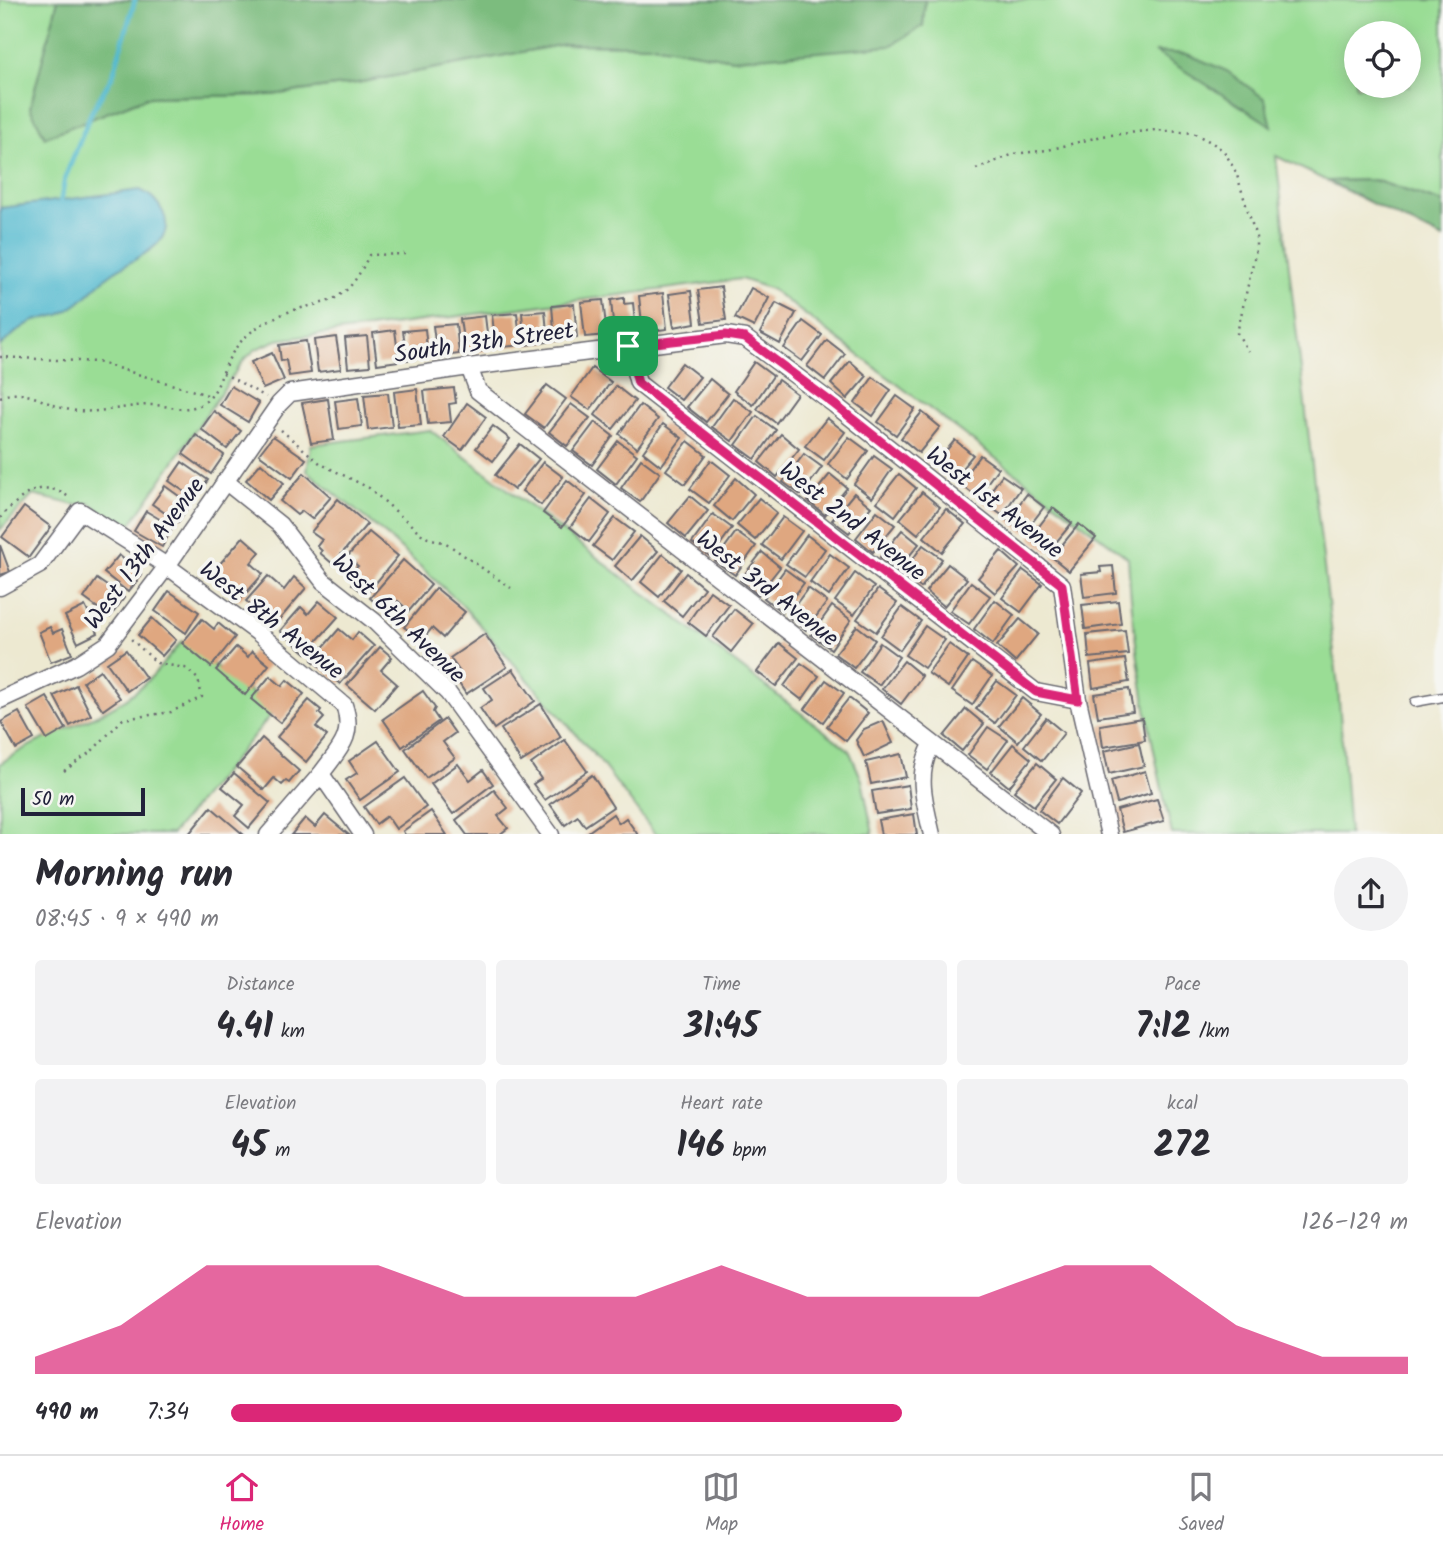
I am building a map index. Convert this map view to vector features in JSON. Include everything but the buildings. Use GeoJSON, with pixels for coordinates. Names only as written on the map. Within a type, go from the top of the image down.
{"type":"FeatureCollection","features":[{"type":"Feature","properties":{"kind":"street","name":"South 13th Street"},"geometry":{"type":"LineString","coordinates":[[284,399],[469,367],[726,335]]}},
{"type":"Feature","properties":{"kind":"street","name":"West 1st Avenue"},"geometry":{"type":"LineString","coordinates":[[726,335],[745,338],[835,405],[1062,585],[1078,700],[1109,834]]}},
{"type":"Feature","properties":{"kind":"street","name":"West 2nd Avenue"},"geometry":{"type":"LineString","coordinates":[[628,346],[638,383],[1036,692],[1078,700]]}},
{"type":"Feature","properties":{"kind":"street","name":"West 3rd Avenue"},"geometry":{"type":"LineString","coordinates":[[469,367],[478,391],[1050,834]]}},
{"type":"Feature","properties":{"kind":"street","name":"West 13th Avenue"},"geometry":{"type":"LineString","coordinates":[[0,700],[76,666],[108,644],[167,566],[284,399]]}},
{"type":"Feature","properties":{"kind":"street","name":"West 6th Avenue"},"geometry":{"type":"LineString","coordinates":[[225,481],[280,525],[323,581],[374,621],[447,693],[550,834]]}},
{"type":"Feature","properties":{"kind":"street"},"geometry":{"type":"LineString","coordinates":[[0,587],[40,565],[80,511]]}},
{"type":"Feature","properties":{"kind":"street","name":"West 8th Avenue"},"geometry":{"type":"LineString","coordinates":[[80,511],[167,566],[257,632],[344,705],[350,723],[345,740],[321,774],[269,834]]}},
{"type":"Feature","properties":{"kind":"street"},"geometry":{"type":"LineString","coordinates":[[932,745],[922,762],[922,790],[932,834]]}},
{"type":"Feature","properties":{"kind":"street"},"geometry":{"type":"LineString","coordinates":[[321,774],[362,834]]}},
{"type":"Feature","properties":{"kind":"lane"},"geometry":{"type":"LineString","coordinates":[[1415,702],[1443,697]]}},
{"type":"Feature","properties":{"kind":"path"},"geometry":{"type":"LineString","coordinates":[[976,169],[1014,154],[1048,150],[1102,136],[1155,130],[1193,133],[1211,142],[1224,151],[1236,172],[1253,221],[1256,250],[1237,333],[1248,351]]}},
{"type":"Feature","properties":{"kind":"path"},"geometry":{"type":"LineString","coordinates":[[0,397],[8,393],[28,394],[71,410],[152,404],[177,409],[195,407],[211,396],[229,357],[249,332],[273,319],[327,304],[349,290],[369,255],[405,254]]}},
{"type":"Feature","properties":{"kind":"path"},"geometry":{"type":"LineString","coordinates":[[0,357],[97,362],[211,396]]}},
{"type":"Feature","properties":{"kind":"path"},"geometry":{"type":"LineString","coordinates":[[223,373],[284,399]]}},
{"type":"Feature","properties":{"kind":"path"},"geometry":{"type":"LineString","coordinates":[[265,423],[277,427],[321,464],[369,488],[425,537],[446,542],[511,588]]}},
{"type":"Feature","properties":{"kind":"path"},"geometry":{"type":"LineString","coordinates":[[0,518],[25,493],[42,487],[59,490],[75,502],[80,511]]}},
{"type":"Feature","properties":{"kind":"path"},"geometry":{"type":"LineString","coordinates":[[64,771],[92,751],[123,719],[171,712],[202,697],[198,679],[192,673],[185,668],[157,663],[121,630]]}},
{"type":"Feature","properties":{"kind":"green space"},"geometry":{"type":"Polygon","coordinates":[[[0,0],[58,0],[31,108],[45,137],[147,97],[272,95],[357,83],[565,44],[653,45],[733,59],[923,26],[925,0],[1443,0],[1443,203],[1374,180],[1327,181],[1276,156],[1338,687],[1349,834],[1172,834],[1144,697],[1128,558],[771,289],[741,279],[277,340],[256,349],[243,361],[126,531],[90,503],[75,505],[33,495],[0,530],[0,0]]]}},
{"type":"Feature","properties":{"kind":"green space"},"geometry":{"type":"Polygon","coordinates":[[[58,0],[925,0],[923,26],[890,46],[733,59],[653,45],[565,44],[357,83],[272,95],[147,97],[45,137],[30,108],[58,0]]]}},
{"type":"Feature","properties":{"kind":"green space"},"geometry":{"type":"Polygon","coordinates":[[[1155,52],[1187,54],[1227,71],[1265,99],[1272,126],[1155,52]]]}},
{"type":"Feature","properties":{"kind":"green space"},"geometry":{"type":"Polygon","coordinates":[[[1374,180],[1443,203],[1443,239],[1327,181],[1374,180]]]}},
{"type":"Feature","properties":{"kind":"green space"},"geometry":{"type":"Polygon","coordinates":[[[430,430],[849,750],[862,780],[873,834],[655,834],[598,759],[462,605],[387,536],[307,471],[311,445],[430,430]]]}},
{"type":"Feature","properties":{"kind":"green space"},"geometry":{"type":"Polygon","coordinates":[[[182,641],[275,710],[172,834],[0,834],[0,764],[35,743],[91,718],[126,698],[153,676],[182,641]]]}},
{"type":"Feature","properties":{"kind":"water"},"geometry":{"type":"Polygon","coordinates":[[[140,190],[153,199],[163,212],[166,224],[159,242],[111,274],[68,310],[30,323],[0,346],[0,208],[140,190]]]}},
{"type":"Feature","properties":{"kind":"waterway"},"geometry":{"type":"LineString","coordinates":[[60,204],[65,178],[91,113],[113,75],[135,0]]}},
{"type":"Feature","properties":{"kind":"route"},"geometry":{"type":"LineString","coordinates":[[726,335],[745,338],[1046,570],[1062,585],[1068,607],[1078,700],[1036,692],[638,383],[628,346],[726,335]]}}]}
